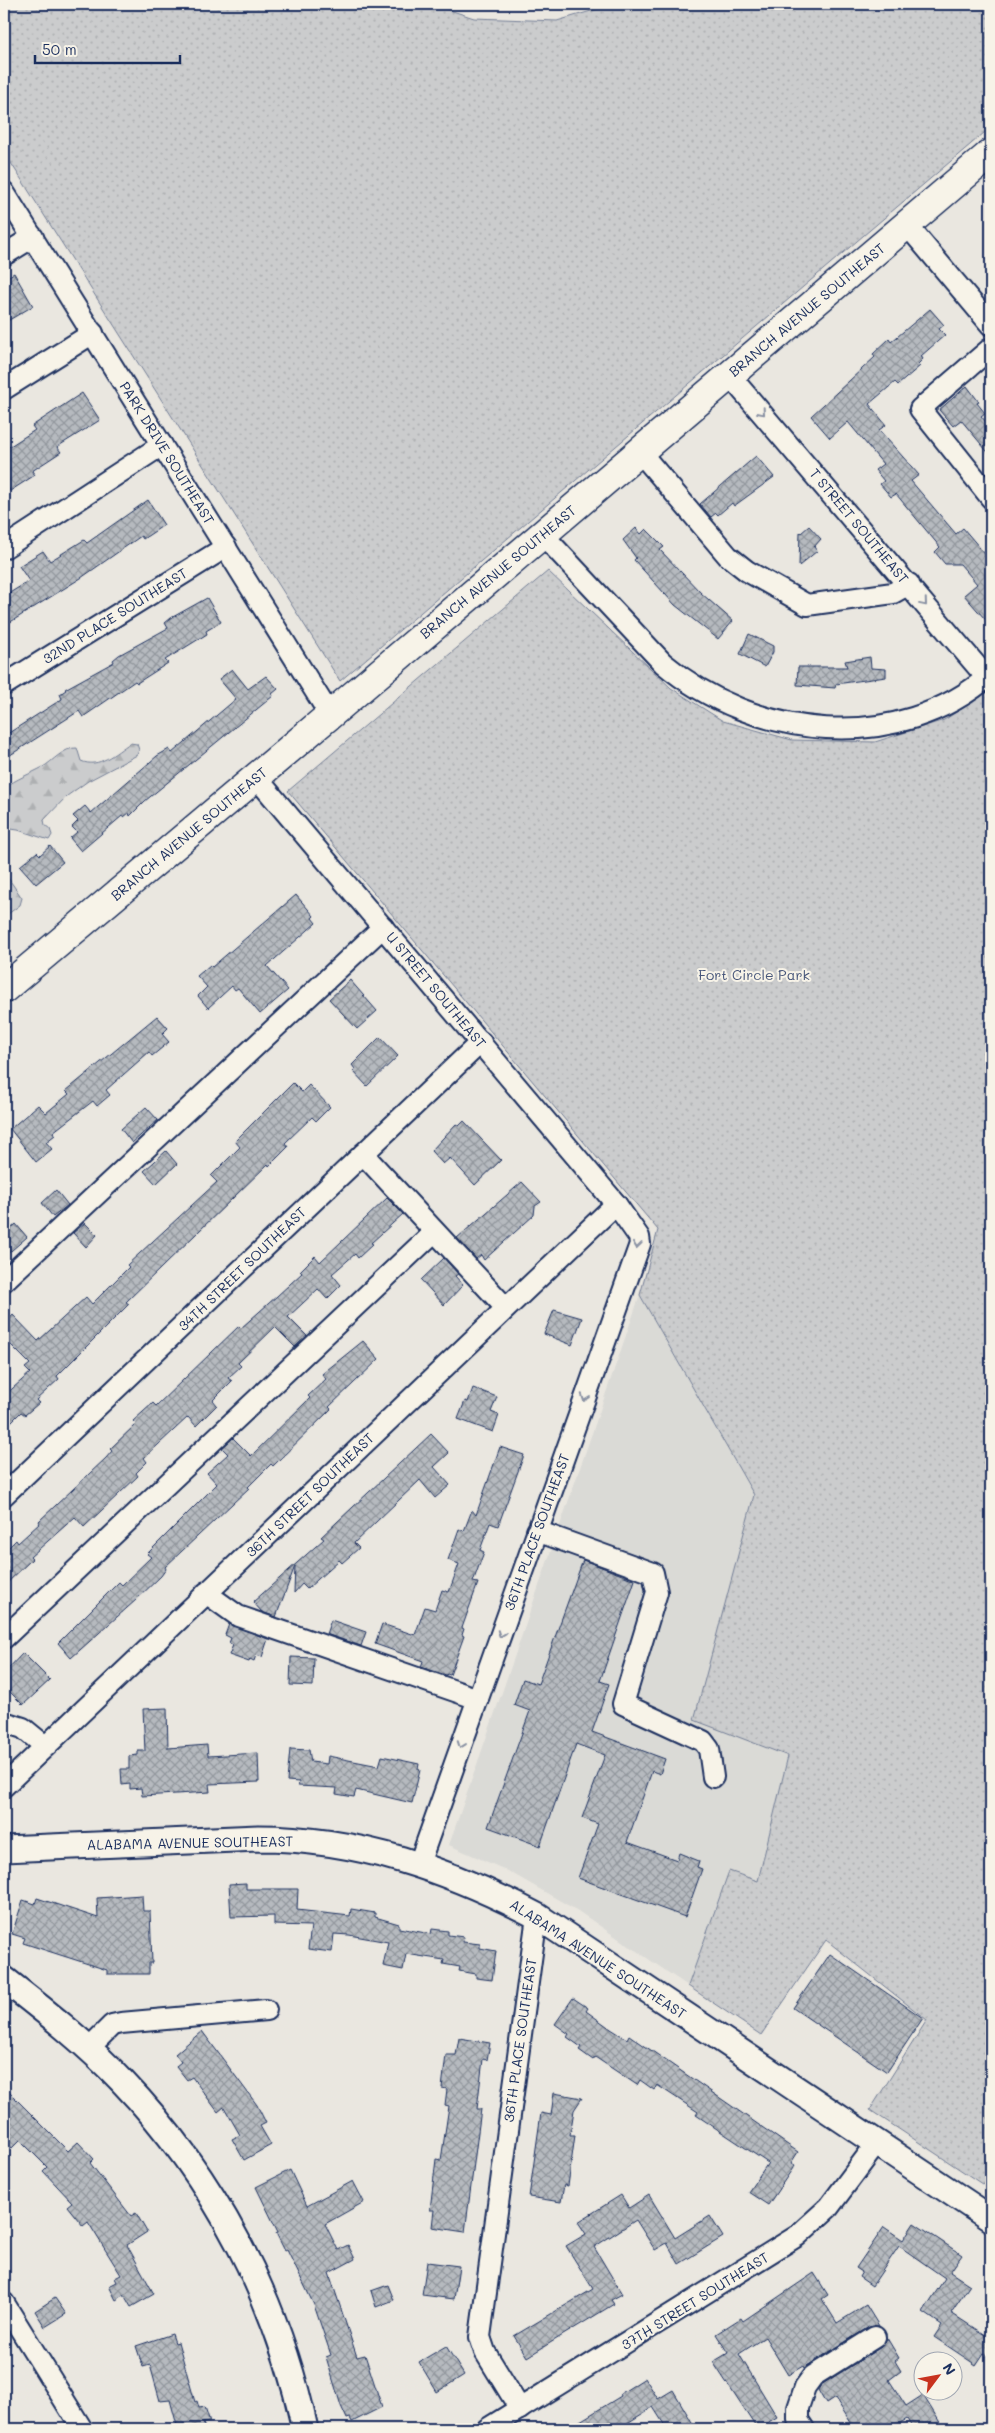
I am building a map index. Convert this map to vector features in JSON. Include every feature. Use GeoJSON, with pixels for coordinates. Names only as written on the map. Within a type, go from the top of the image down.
{"type":"FeatureCollection","features":[{"type":"Feature","properties":{"kind":"highway","name":"BRANCH AVENUE SOUTHEAST"},"geometry":{"type":"LineString","coordinates":[[4,989],[991,154]]}},
{"type":"Feature","properties":{"kind":"main road","name":"ALABAMA AVENUE SOUTHEAST"},"geometry":{"type":"LineString","coordinates":[[4,1849],[272,1838],[357,1848],[419,1864],[480,1887],[537,1916],[991,2219]]}},
{"type":"Feature","properties":{"kind":"main road"},"geometry":{"type":"LineString","coordinates":[[4,1979],[88,2048],[122,2080],[162,2126],[201,2180],[232,2231],[254,2273],[274,2320],[290,2368],[305,2429]]}},
{"type":"Feature","properties":{"kind":"street","name":"PARK DRIVE SOUTHEAST"},"geometry":{"type":"LineString","coordinates":[[4,192],[330,715]]}},
{"type":"Feature","properties":{"kind":"street"},"geometry":{"type":"LineString","coordinates":[[907,225],[991,325]]}},
{"type":"Feature","properties":{"kind":"street"},"geometry":{"type":"LineString","coordinates":[[4,255],[32,237]]}},
{"type":"Feature","properties":{"kind":"street"},"geometry":{"type":"LineString","coordinates":[[4,389],[93,334]]}},
{"type":"Feature","properties":{"kind":"street"},"geometry":{"type":"LineString","coordinates":[[991,348],[920,409],[991,498]]}},
{"type":"Feature","properties":{"kind":"street","name":"T STREET SOUTHEAST"},"geometry":{"type":"LineString","coordinates":[[730,376],[989,676]]}},
{"type":"Feature","properties":{"kind":"street"},"geometry":{"type":"LineString","coordinates":[[4,548],[162,445]]}},
{"type":"Feature","properties":{"kind":"street"},"geometry":{"type":"LineString","coordinates":[[640,452],[728,556],[747,571],[807,605],[893,593],[909,584]]}},
{"type":"Feature","properties":{"kind":"street"},"geometry":{"type":"LineString","coordinates":[[543,534],[663,663],[679,676],[727,704],[760,717],[812,728],[848,729],[880,726],[931,711],[955,699],[989,676]]}},
{"type":"Feature","properties":{"kind":"street","name":"32ND PLACE SOUTHEAST"},"geometry":{"type":"LineString","coordinates":[[4,685],[226,547]]}},
{"type":"Feature","properties":{"kind":"street","name":"U STREET SOUTHEAST"},"geometry":{"type":"LineString","coordinates":[[256,777],[616,1204]]}},
{"type":"Feature","properties":{"kind":"street"},"geometry":{"type":"LineString","coordinates":[[4,1282],[383,927]]}},
{"type":"Feature","properties":{"kind":"street","name":"34TH STREET SOUTHEAST"},"geometry":{"type":"LineString","coordinates":[[4,1495],[481,1042]]}},
{"type":"Feature","properties":{"kind":"street"},"geometry":{"type":"LineString","coordinates":[[363,1154],[506,1308]]}},
{"type":"Feature","properties":{"kind":"street","name":"36TH STREET SOUTHEAST"},"geometry":{"type":"LineString","coordinates":[[4,1786],[616,1204]]}},
{"type":"Feature","properties":{"kind":"street","name":"36TH PLACE SOUTHEAST"},"geometry":{"type":"LineString","coordinates":[[419,1864],[640,1244],[636,1231],[616,1204]]}},
{"type":"Feature","properties":{"kind":"street"},"geometry":{"type":"LineString","coordinates":[[4,1638],[434,1232]]}},
{"type":"Feature","properties":{"kind":"street"},"geometry":{"type":"LineString","coordinates":[[537,1531],[653,1573],[657,1592],[623,1704],[703,1741],[709,1749],[713,1777]]}},
{"type":"Feature","properties":{"kind":"street"},"geometry":{"type":"LineString","coordinates":[[206,1593],[238,1616],[478,1699]]}},
{"type":"Feature","properties":{"kind":"street"},"geometry":{"type":"LineString","coordinates":[[4,1722],[23,1728],[46,1746]]}},
{"type":"Feature","properties":{"kind":"street","name":"36TH PLACE SOUTHEAST"},"geometry":{"type":"LineString","coordinates":[[520,2409],[485,2352],[480,2336],[537,1916]]}},
{"type":"Feature","properties":{"kind":"street"},"geometry":{"type":"LineString","coordinates":[[88,2048],[112,2025],[121,2023],[266,2010]]}},
{"type":"Feature","properties":{"kind":"street","name":"37TH STREET SOUTHEAST"},"geometry":{"type":"LineString","coordinates":[[487,2429],[797,2236],[830,2207],[877,2143]]}},
{"type":"Feature","properties":{"kind":"street"},"geometry":{"type":"LineString","coordinates":[[4,2303],[82,2429]]}},
{"type":"Feature","properties":{"kind":"street"},"geometry":{"type":"LineString","coordinates":[[804,2429],[798,2420],[798,2408],[805,2387],[813,2376],[875,2337]]}},
{"type":"Feature","properties":{"kind":"shaded area"},"geometry":{"type":"Polygon","coordinates":[[[640,1295],[754,1495],[788,1756],[758,1881],[729,1872],[688,1986],[578,1911],[508,1871],[449,1845],[640,1295]]]}},
{"type":"Feature","properties":{"kind":"green space"},"geometry":{"type":"Polygon","coordinates":[[[4,4],[431,4],[474,18],[557,21],[615,4],[991,4],[991,127],[340,681],[4,152],[4,4]]]}},
{"type":"Feature","properties":{"kind":"green space","name":"Fort Circle Park"},"geometry":{"type":"Polygon","coordinates":[[[548,571],[671,688],[723,721],[792,740],[875,742],[944,720],[991,690],[991,2190],[870,2110],[927,2020],[826,1940],[761,2035],[688,1986],[729,1871],[758,1881],[788,1756],[694,1720],[754,1495],[640,1295],[658,1230],[288,791],[548,571]]]}},
{"type":"Feature","properties":{"kind":"green space"},"geometry":{"type":"Polygon","coordinates":[[[130,743],[137,744],[139,750],[137,755],[88,781],[67,796],[44,820],[52,835],[49,840],[18,830],[4,828],[4,788],[43,767],[72,748],[77,748],[81,761],[94,763],[107,759],[130,743]]]}},
{"type":"Feature","properties":{"kind":"green space"},"geometry":{"type":"Polygon","coordinates":[[[4,872],[22,898],[20,905],[4,917],[4,872]]]}},
{"type":"Feature","properties":{"kind":"building"},"geometry":{"type":"Polygon","coordinates":[[[14,273],[33,306],[4,323],[4,279],[14,273]]]}},
{"type":"Feature","properties":{"kind":"building"},"geometry":{"type":"Polygon","coordinates":[[[930,309],[944,325],[939,329],[945,335],[921,356],[923,359],[918,364],[920,366],[898,385],[895,382],[869,404],[886,425],[879,430],[919,475],[911,481],[956,534],[963,528],[991,561],[991,626],[964,595],[977,584],[960,564],[945,564],[935,552],[940,547],[896,494],[891,497],[880,484],[884,481],[875,470],[883,464],[848,422],[830,438],[811,416],[875,357],[873,354],[889,339],[891,342],[930,309]]]}},
{"type":"Feature","properties":{"kind":"building"},"geometry":{"type":"Polygon","coordinates":[[[967,386],[985,413],[981,416],[991,428],[991,456],[961,420],[953,426],[939,410],[967,386]]]}},
{"type":"Feature","properties":{"kind":"building"},"geometry":{"type":"Polygon","coordinates":[[[82,393],[100,420],[57,447],[61,452],[32,471],[35,475],[10,491],[4,482],[4,450],[35,430],[32,426],[82,393]]]}},
{"type":"Feature","properties":{"kind":"building"},"geometry":{"type":"Polygon","coordinates":[[[756,456],[774,477],[734,506],[732,503],[718,515],[716,513],[711,517],[700,504],[756,456]]]}},
{"type":"Feature","properties":{"kind":"building"},"geometry":{"type":"Polygon","coordinates":[[[148,500],[164,525],[143,539],[141,536],[81,578],[4,626],[4,587],[8,594],[29,581],[19,566],[43,551],[50,561],[84,540],[87,543],[148,500]]]}},
{"type":"Feature","properties":{"kind":"building"},"geometry":{"type":"Polygon","coordinates":[[[809,526],[821,539],[814,547],[817,551],[799,566],[800,532],[809,526]]]}},
{"type":"Feature","properties":{"kind":"building"},"geometry":{"type":"Polygon","coordinates":[[[636,528],[641,534],[646,529],[664,547],[660,550],[701,593],[733,621],[718,639],[675,605],[634,560],[636,558],[623,540],[636,528]]]}},
{"type":"Feature","properties":{"kind":"building"},"geometry":{"type":"Polygon","coordinates":[[[207,598],[221,622],[206,631],[207,634],[165,660],[168,663],[137,683],[135,681],[83,717],[79,711],[4,759],[4,736],[62,699],[60,694],[65,689],[114,662],[113,660],[119,655],[168,628],[165,623],[171,618],[207,598]]]}},
{"type":"Feature","properties":{"kind":"building"},"geometry":{"type":"Polygon","coordinates":[[[749,634],[773,646],[773,652],[765,667],[740,654],[749,634]]]}},
{"type":"Feature","properties":{"kind":"building"},"geometry":{"type":"Polygon","coordinates":[[[870,657],[871,668],[886,669],[886,677],[836,684],[835,688],[797,685],[798,667],[847,667],[845,661],[870,657]]]}},
{"type":"Feature","properties":{"kind":"building"},"geometry":{"type":"Polygon","coordinates":[[[232,669],[248,689],[266,676],[278,689],[272,694],[273,696],[145,801],[130,816],[129,813],[124,817],[122,816],[81,851],[70,838],[77,832],[72,827],[78,821],[73,816],[85,806],[91,813],[157,756],[169,749],[172,753],[236,699],[219,679],[232,669]]]}},
{"type":"Feature","properties":{"kind":"building"},"geometry":{"type":"Polygon","coordinates":[[[50,846],[63,862],[36,884],[20,866],[37,852],[40,855],[50,846]]]}},
{"type":"Feature","properties":{"kind":"building"},"geometry":{"type":"Polygon","coordinates":[[[296,895],[314,916],[312,918],[316,923],[267,966],[288,990],[260,1014],[238,988],[235,990],[232,986],[208,1008],[198,996],[207,987],[197,976],[210,965],[212,967],[296,895]]]}},
{"type":"Feature","properties":{"kind":"building"},"geometry":{"type":"Polygon","coordinates":[[[350,980],[377,1011],[357,1029],[329,999],[350,980]]]}},
{"type":"Feature","properties":{"kind":"building"},"geometry":{"type":"Polygon","coordinates":[[[157,1016],[168,1028],[162,1034],[169,1042],[152,1056],[149,1052],[106,1090],[110,1095],[97,1106],[93,1101],[53,1132],[55,1135],[46,1142],[52,1149],[36,1162],[10,1129],[38,1105],[46,1113],[69,1094],[66,1091],[157,1016]]]}},
{"type":"Feature","properties":{"kind":"building"},"geometry":{"type":"Polygon","coordinates":[[[380,1037],[398,1056],[367,1086],[353,1071],[355,1069],[352,1065],[380,1037]]]}},
{"type":"Feature","properties":{"kind":"building"},"geometry":{"type":"Polygon","coordinates":[[[293,1083],[302,1092],[309,1085],[330,1107],[316,1121],[312,1117],[285,1143],[288,1147],[269,1166],[268,1164],[126,1302],[129,1304],[57,1376],[59,1379],[36,1400],[39,1403],[25,1415],[21,1412],[4,1429],[4,1396],[30,1373],[25,1368],[30,1364],[4,1338],[4,1325],[13,1315],[38,1341],[86,1297],[92,1304],[129,1267],[127,1265],[217,1182],[211,1176],[240,1147],[235,1141],[293,1083]]]}},
{"type":"Feature","properties":{"kind":"building"},"geometry":{"type":"Polygon","coordinates":[[[146,1107],[158,1120],[132,1143],[121,1129],[146,1107]]]}},
{"type":"Feature","properties":{"kind":"building"},"geometry":{"type":"Polygon","coordinates":[[[464,1121],[501,1160],[475,1185],[450,1158],[443,1164],[431,1151],[456,1124],[459,1126],[464,1121]]]}},
{"type":"Feature","properties":{"kind":"building"},"geometry":{"type":"Polygon","coordinates":[[[166,1151],[177,1164],[156,1184],[144,1171],[166,1151]]]}},
{"type":"Feature","properties":{"kind":"building"},"geometry":{"type":"Polygon","coordinates":[[[522,1182],[541,1202],[535,1206],[534,1215],[484,1260],[481,1255],[476,1259],[457,1238],[522,1182]]]}},
{"type":"Feature","properties":{"kind":"building"},"geometry":{"type":"Polygon","coordinates":[[[56,1190],[68,1205],[53,1217],[42,1203],[56,1190]]]}},
{"type":"Feature","properties":{"kind":"building"},"geometry":{"type":"Polygon","coordinates":[[[387,1198],[403,1214],[371,1243],[373,1244],[358,1258],[355,1254],[332,1274],[341,1285],[327,1299],[318,1289],[288,1317],[307,1336],[295,1347],[275,1327],[238,1363],[241,1366],[228,1378],[232,1381],[213,1400],[217,1405],[196,1426],[188,1417],[144,1458],[147,1462],[136,1473],[138,1476],[84,1527],[75,1517],[30,1557],[32,1559],[4,1586],[4,1552],[16,1540],[18,1543],[40,1523],[39,1521],[106,1458],[112,1451],[110,1449],[136,1424],[133,1421],[153,1403],[156,1406],[239,1326],[241,1328],[302,1273],[300,1271],[315,1256],[320,1262],[387,1198]]]}},
{"type":"Feature","properties":{"kind":"building"},"geometry":{"type":"Polygon","coordinates":[[[85,1223],[97,1235],[86,1247],[73,1233],[85,1223]]]}},
{"type":"Feature","properties":{"kind":"building"},"geometry":{"type":"Polygon","coordinates":[[[16,1224],[27,1237],[4,1257],[4,1235],[16,1224]]]}},
{"type":"Feature","properties":{"kind":"building"},"geometry":{"type":"Polygon","coordinates":[[[444,1258],[458,1274],[455,1276],[463,1285],[444,1305],[421,1280],[444,1258]]]}},
{"type":"Feature","properties":{"kind":"building"},"geometry":{"type":"Polygon","coordinates":[[[554,1310],[582,1318],[572,1345],[544,1334],[554,1310]]]}},
{"type":"Feature","properties":{"kind":"building"},"geometry":{"type":"Polygon","coordinates":[[[363,1341],[379,1359],[329,1407],[331,1409],[273,1466],[271,1464],[249,1488],[165,1567],[166,1569],[161,1576],[71,1658],[58,1643],[119,1582],[122,1585],[151,1557],[147,1554],[217,1484],[207,1473],[228,1454],[222,1448],[233,1438],[251,1456],[310,1398],[308,1396],[326,1379],[322,1374],[363,1341]]]}},
{"type":"Feature","properties":{"kind":"building"},"geometry":{"type":"Polygon","coordinates":[[[473,1388],[497,1397],[491,1412],[499,1415],[493,1432],[458,1419],[465,1401],[468,1402],[473,1388]]]}},
{"type":"Feature","properties":{"kind":"building"},"geometry":{"type":"Polygon","coordinates":[[[431,1434],[449,1453],[434,1467],[450,1485],[435,1498],[420,1480],[354,1543],[359,1548],[342,1563],[339,1560],[307,1589],[302,1584],[294,1593],[295,1566],[276,1617],[262,1612],[253,1602],[324,1539],[321,1537],[431,1434]]]}},
{"type":"Feature","properties":{"kind":"building"},"geometry":{"type":"Polygon","coordinates":[[[500,1447],[524,1455],[498,1526],[490,1523],[480,1550],[484,1552],[473,1582],[478,1583],[462,1628],[464,1629],[462,1635],[464,1636],[450,1675],[446,1675],[421,1667],[423,1661],[375,1644],[382,1624],[415,1635],[425,1607],[435,1610],[442,1590],[449,1592],[459,1564],[448,1560],[459,1529],[464,1531],[472,1510],[476,1515],[500,1447]]]}},
{"type":"Feature","properties":{"kind":"building"},"geometry":{"type":"Polygon","coordinates":[[[583,1560],[635,1580],[600,1681],[609,1684],[592,1732],[665,1759],[660,1774],[652,1771],[627,1842],[677,1860],[679,1853],[699,1861],[697,1867],[702,1869],[685,1917],[578,1878],[598,1824],[582,1818],[605,1755],[576,1744],[540,1846],[488,1827],[530,1711],[514,1705],[523,1679],[538,1684],[583,1560]]]}},
{"type":"Feature","properties":{"kind":"building"},"geometry":{"type":"Polygon","coordinates":[[[331,1620],[366,1632],[361,1646],[326,1634],[331,1620]]]}},
{"type":"Feature","properties":{"kind":"building"},"geometry":{"type":"Polygon","coordinates":[[[229,1624],[268,1639],[262,1657],[256,1655],[254,1661],[250,1659],[249,1662],[229,1655],[233,1645],[229,1643],[231,1638],[225,1635],[229,1624]]]}},
{"type":"Feature","properties":{"kind":"building"},"geometry":{"type":"Polygon","coordinates":[[[23,1653],[50,1680],[23,1705],[4,1686],[4,1673],[23,1653]]]}},
{"type":"Feature","properties":{"kind":"building"},"geometry":{"type":"Polygon","coordinates":[[[291,1657],[314,1658],[313,1686],[290,1685],[291,1657]]]}},
{"type":"Feature","properties":{"kind":"building"},"geometry":{"type":"Polygon","coordinates":[[[167,1708],[168,1748],[207,1745],[208,1756],[258,1753],[259,1782],[209,1784],[210,1792],[142,1796],[141,1788],[130,1789],[130,1784],[122,1785],[121,1769],[129,1769],[129,1756],[138,1755],[138,1751],[145,1751],[143,1709],[167,1708]]]}},
{"type":"Feature","properties":{"kind":"building"},"geometry":{"type":"Polygon","coordinates":[[[290,1749],[309,1750],[311,1762],[327,1764],[328,1756],[379,1766],[382,1756],[419,1764],[418,1769],[420,1770],[412,1803],[356,1790],[354,1797],[336,1794],[337,1788],[298,1786],[299,1782],[287,1781],[290,1749]]]}},
{"type":"Feature","properties":{"kind":"building"},"geometry":{"type":"Polygon","coordinates":[[[246,1883],[246,1889],[298,1889],[297,1910],[350,1916],[351,1909],[375,1913],[375,1917],[399,1924],[399,1928],[431,1934],[432,1929],[448,1931],[448,1935],[464,1937],[463,1942],[480,1944],[480,1948],[496,1951],[492,1980],[476,1978],[476,1974],[459,1971],[460,1967],[443,1964],[444,1960],[406,1954],[403,1970],[383,1966],[388,1942],[349,1935],[334,1934],[332,1952],[308,1949],[311,1926],[274,1925],[274,1916],[231,1917],[229,1884],[246,1883]]]}},
{"type":"Feature","properties":{"kind":"building"},"geometry":{"type":"Polygon","coordinates":[[[142,1895],[143,1911],[150,1911],[152,1963],[149,1963],[149,1974],[107,1974],[107,1970],[23,1943],[25,1938],[12,1934],[23,1900],[35,1904],[37,1898],[98,1918],[97,1898],[142,1895]]]}},
{"type":"Feature","properties":{"kind":"building"},"geometry":{"type":"Polygon","coordinates":[[[830,1954],[923,2018],[887,2072],[793,2008],[830,1954]]]}},
{"type":"Feature","properties":{"kind":"building"},"geometry":{"type":"Polygon","coordinates":[[[573,1998],[588,2008],[586,2011],[611,2029],[627,2039],[629,2035],[798,2152],[791,2163],[795,2165],[768,2205],[748,2192],[768,2163],[696,2115],[698,2112],[657,2085],[654,2090],[640,2080],[637,2085],[595,2057],[593,2060],[579,2050],[581,2047],[567,2037],[569,2034],[555,2024],[573,1998]]]}},
{"type":"Feature","properties":{"kind":"building"},"geometry":{"type":"Polygon","coordinates":[[[202,2031],[257,2105],[266,2123],[260,2126],[271,2145],[244,2160],[232,2139],[240,2135],[224,2107],[218,2112],[192,2077],[187,2080],[176,2066],[181,2062],[175,2054],[202,2031]]]}},
{"type":"Feature","properties":{"kind":"building"},"geometry":{"type":"Polygon","coordinates":[[[459,2038],[490,2043],[487,2060],[483,2059],[477,2109],[481,2109],[465,2232],[432,2227],[434,2210],[430,2210],[436,2159],[441,2160],[449,2106],[445,2105],[447,2089],[442,2088],[446,2055],[456,2055],[459,2038]]]}},
{"type":"Feature","properties":{"kind":"building"},"geometry":{"type":"Polygon","coordinates":[[[4,2087],[68,2151],[78,2142],[94,2159],[90,2163],[131,2216],[136,2213],[147,2232],[127,2245],[154,2294],[131,2307],[124,2295],[116,2300],[109,2286],[117,2282],[115,2278],[121,2275],[88,2222],[83,2226],[67,2206],[72,2202],[43,2171],[47,2167],[20,2140],[12,2148],[4,2140],[4,2087]]]}},
{"type":"Feature","properties":{"kind":"building"},"geometry":{"type":"Polygon","coordinates":[[[554,2093],[582,2098],[574,2110],[570,2135],[575,2135],[568,2186],[564,2185],[561,2202],[529,2197],[541,2113],[551,2115],[554,2093]]]}},
{"type":"Feature","properties":{"kind":"building"},"geometry":{"type":"Polygon","coordinates":[[[290,2170],[307,2206],[353,2181],[364,2202],[325,2224],[338,2250],[348,2245],[355,2259],[329,2273],[357,2357],[365,2355],[382,2407],[352,2422],[350,2418],[347,2419],[341,2406],[326,2357],[331,2355],[314,2305],[287,2250],[285,2251],[276,2233],[278,2232],[256,2187],[290,2170]]]}},
{"type":"Feature","properties":{"kind":"building"},"geometry":{"type":"Polygon","coordinates":[[[621,2195],[629,2208],[649,2195],[675,2238],[710,2216],[723,2237],[679,2264],[667,2243],[655,2250],[636,2220],[594,2247],[622,2294],[611,2300],[614,2304],[527,2357],[514,2336],[593,2289],[566,2246],[586,2234],[578,2222],[621,2195]]]}},
{"type":"Feature","properties":{"kind":"building"},"geometry":{"type":"Polygon","coordinates":[[[914,2223],[962,2255],[950,2272],[970,2285],[951,2313],[991,2339],[991,2358],[984,2353],[976,2365],[962,2356],[962,2350],[954,2350],[934,2337],[942,2325],[923,2312],[945,2278],[899,2246],[872,2286],[859,2277],[862,2272],[856,2268],[884,2227],[903,2240],[914,2223]]]}},
{"type":"Feature","properties":{"kind":"building"},"geometry":{"type":"Polygon","coordinates":[[[427,2262],[459,2266],[454,2299],[422,2295],[427,2262]]]}},
{"type":"Feature","properties":{"kind":"building"},"geometry":{"type":"Polygon","coordinates":[[[814,2273],[828,2295],[822,2299],[837,2323],[866,2305],[879,2326],[869,2327],[804,2368],[803,2366],[788,2375],[765,2337],[739,2354],[777,2417],[757,2429],[713,2362],[728,2353],[716,2334],[741,2318],[743,2321],[814,2273]]]}},
{"type":"Feature","properties":{"kind":"building"},"geometry":{"type":"Polygon","coordinates":[[[388,2285],[394,2300],[376,2307],[371,2291],[388,2285]]]}},
{"type":"Feature","properties":{"kind":"building"},"geometry":{"type":"Polygon","coordinates":[[[55,2298],[66,2314],[45,2327],[35,2311],[55,2298]]]}},
{"type":"Feature","properties":{"kind":"building"},"geometry":{"type":"Polygon","coordinates":[[[172,2334],[175,2343],[178,2342],[195,2402],[197,2401],[199,2408],[205,2407],[210,2422],[203,2423],[205,2429],[178,2429],[170,2400],[160,2401],[150,2365],[143,2367],[136,2346],[172,2334]]]}},
{"type":"Feature","properties":{"kind":"building"},"geometry":{"type":"Polygon","coordinates":[[[887,2338],[899,2358],[895,2361],[901,2371],[889,2380],[906,2406],[915,2400],[926,2400],[944,2429],[913,2429],[907,2419],[890,2429],[855,2429],[835,2398],[826,2404],[818,2390],[821,2385],[881,2347],[887,2338]]]}},
{"type":"Feature","properties":{"kind":"building"},"geometry":{"type":"Polygon","coordinates":[[[446,2346],[464,2375],[437,2392],[419,2362],[446,2346]]]}},
{"type":"Feature","properties":{"kind":"building"},"geometry":{"type":"Polygon","coordinates":[[[645,2378],[658,2399],[673,2390],[696,2429],[667,2429],[653,2407],[618,2429],[567,2429],[621,2396],[620,2394],[645,2378]]]}}]}
